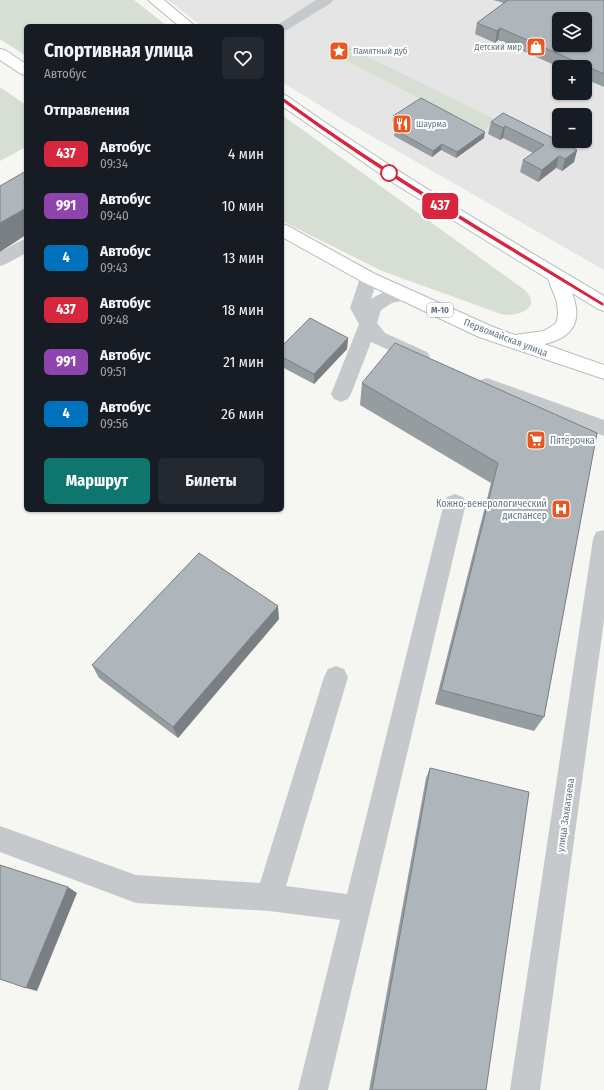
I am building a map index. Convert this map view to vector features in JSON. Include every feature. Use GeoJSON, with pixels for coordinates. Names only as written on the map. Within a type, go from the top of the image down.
{"type":"FeatureCollection","features":[{"type":"Feature","properties":{"kind":"highway"},"geometry":{"type":"LineString","coordinates":[[156,0],[186,24]]}},
{"type":"Feature","properties":{"kind":"highway"},"geometry":{"type":"LineString","coordinates":[[0,53],[24,70]]}},
{"type":"Feature","properties":{"kind":"highway"},"geometry":{"type":"LineString","coordinates":[[284,100],[385,171],[604,304]]}},
{"type":"Feature","properties":{"kind":"highway","name":"Первомайская улица"},"geometry":{"type":"LineString","coordinates":[[284,231],[370,278],[486,332],[510,342],[604,372]]}},
{"type":"Feature","properties":{"kind":"highway"},"geometry":{"type":"LineString","coordinates":[[510,342],[537,340],[560,332],[567,317],[566,302],[555,275]]}},
{"type":"Feature","properties":{"kind":"street"},"geometry":{"type":"LineString","coordinates":[[284,26],[326,0]]}},
{"type":"Feature","properties":{"kind":"street"},"geometry":{"type":"LineString","coordinates":[[0,260],[24,246]]}},
{"type":"Feature","properties":{"kind":"street"},"geometry":{"type":"LineString","coordinates":[[370,278],[359,308],[378,338],[437,364]]}},
{"type":"Feature","properties":{"kind":"street"},"geometry":{"type":"LineString","coordinates":[[341,394],[373,307],[386,298],[404,294]]}},
{"type":"Feature","properties":{"kind":"street"},"geometry":{"type":"LineString","coordinates":[[474,380],[503,392],[604,428]]}},
{"type":"Feature","properties":{"kind":"street"},"geometry":{"type":"LineString","coordinates":[[313,1090],[455,503]]}},
{"type":"Feature","properties":{"kind":"street","name":"улица Захватаева"},"geometry":{"type":"LineString","coordinates":[[526,1090],[598,615],[604,539]]}},
{"type":"Feature","properties":{"kind":"street"},"geometry":{"type":"LineString","coordinates":[[269,897],[336,677]]}},
{"type":"Feature","properties":{"kind":"street"},"geometry":{"type":"LineString","coordinates":[[0,839],[136,889],[269,897],[357,909]]}},
{"type":"Feature","properties":{"kind":"shaded area"},"geometry":{"type":"Polygon","coordinates":[[[0,0],[134,0],[164,24],[24,24],[24,55],[0,39],[0,0]]]}},
{"type":"Feature","properties":{"kind":"shaded area"},"geometry":{"type":"Polygon","coordinates":[[[168,0],[604,0],[604,270],[342,119],[284,83],[284,24],[199,24],[168,0]]]}},
{"type":"Feature","properties":{"kind":"shaded area"},"geometry":{"type":"Polygon","coordinates":[[[341,44],[497,120],[483,131],[329,52],[341,44]]]}},
{"type":"Feature","properties":{"kind":"shaded area"},"geometry":{"type":"Polygon","coordinates":[[[0,87],[24,104],[24,148],[0,161],[0,87]]]}},
{"type":"Feature","properties":{"kind":"shaded area"},"geometry":{"type":"Polygon","coordinates":[[[284,116],[522,288],[531,300],[530,305],[522,312],[508,315],[501,314],[382,271],[284,222],[284,116]]]}},
{"type":"Feature","properties":{"kind":"building"},"geometry":{"type":"Polygon","coordinates":[[[508,0],[604,0],[604,74],[592,69],[592,60],[572,60],[554,52],[592,52],[592,12],[552,12],[552,51],[500,28],[497,31],[477,23],[508,0]]]}},
{"type":"Feature","properties":{"kind":"building"},"geometry":{"type":"Polygon","coordinates":[[[421,98],[485,132],[457,152],[442,144],[433,151],[395,130],[406,123],[393,116],[421,98]]]}},
{"type":"Feature","properties":{"kind":"building"},"geometry":{"type":"Polygon","coordinates":[[[503,113],[552,138],[552,148],[573,148],[577,150],[565,159],[559,156],[542,170],[523,160],[544,145],[505,126],[503,128],[491,122],[503,113]]]}},
{"type":"Feature","properties":{"kind":"building"},"geometry":{"type":"Polygon","coordinates":[[[24,172],[24,209],[0,223],[0,186],[24,172]]]}},
{"type":"Feature","properties":{"kind":"building"},"geometry":{"type":"Polygon","coordinates":[[[310,318],[348,338],[314,374],[284,358],[284,344],[310,318]]]}},
{"type":"Feature","properties":{"kind":"building"},"geometry":{"type":"Polygon","coordinates":[[[395,343],[597,433],[544,717],[441,690],[498,463],[362,383],[395,343]]]}},
{"type":"Feature","properties":{"kind":"building"},"geometry":{"type":"Polygon","coordinates":[[[199,553],[278,606],[173,727],[92,665],[199,553]]]}},
{"type":"Feature","properties":{"kind":"building"},"geometry":{"type":"Polygon","coordinates":[[[430,768],[529,792],[486,1090],[372,1090],[430,768]]]}},
{"type":"Feature","properties":{"kind":"building"},"geometry":{"type":"Polygon","coordinates":[[[0,865],[68,887],[26,988],[0,979],[0,865]]]}},
{"type":"Feature","properties":{"kind":"bus line","name":"437"},"geometry":{"type":"LineString","coordinates":[[284,100],[379,167],[447,210],[604,304]]}},
{"type":"Feature","properties":{"kind":"place","name":"Детский мир"},"geometry":{"type":"Point","coordinates":[536,47]}},
{"type":"Feature","properties":{"kind":"place","name":"Памятный дуб"},"geometry":{"type":"Point","coordinates":[339,51]}},
{"type":"Feature","properties":{"kind":"place","name":"Шаурма"},"geometry":{"type":"Point","coordinates":[402,124]}},
{"type":"Feature","properties":{"kind":"place","name":"Пятёрочка"},"geometry":{"type":"Point","coordinates":[536,440]}},
{"type":"Feature","properties":{"kind":"place","name":"Кожно-венерологический диспансер"},"geometry":{"type":"Point","coordinates":[561,509]}}]}
